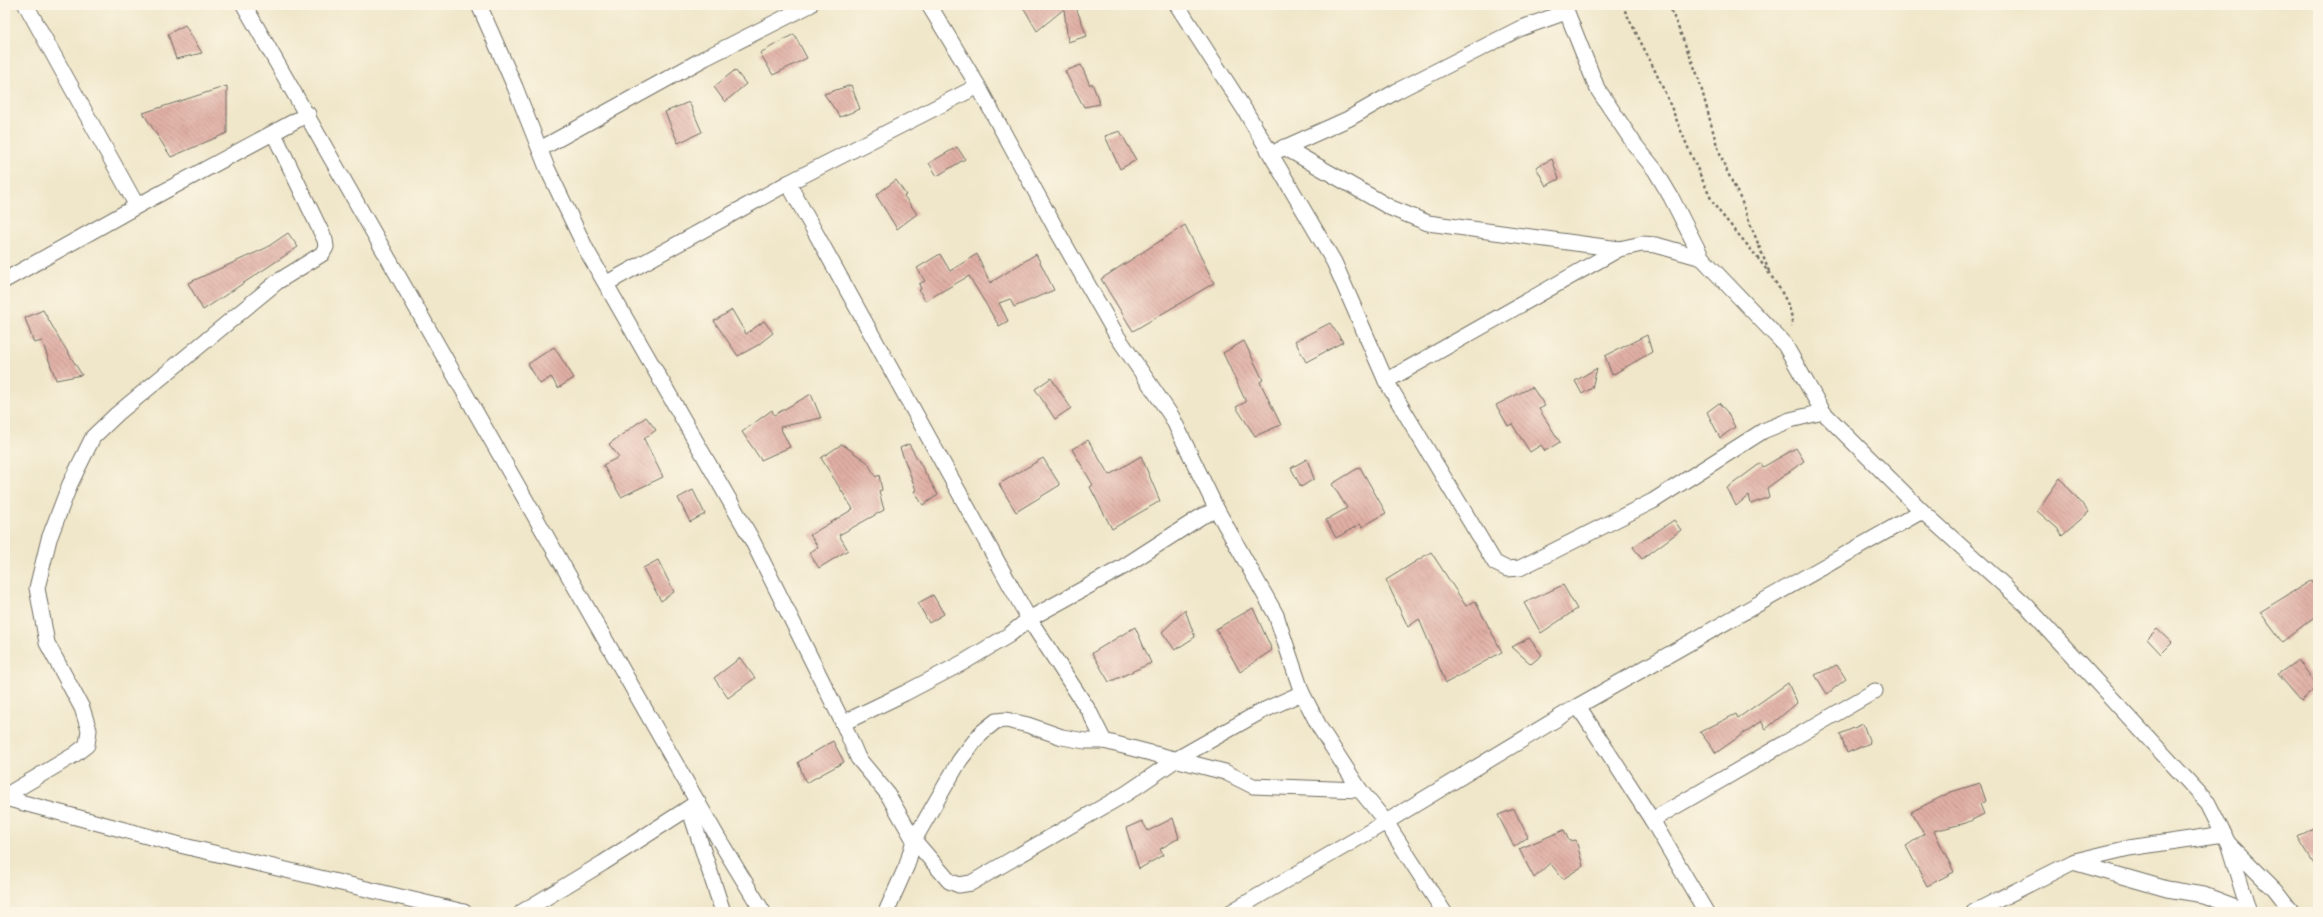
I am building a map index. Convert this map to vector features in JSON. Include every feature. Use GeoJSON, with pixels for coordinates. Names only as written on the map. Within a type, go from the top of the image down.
{"type":"FeatureCollection","features":[{"type":"Feature","properties":{"kind":"street"},"geometry":{"type":"LineString","coordinates":[[26,5],[137,206]]}},
{"type":"Feature","properties":{"kind":"street"},"geometry":{"type":"LineString","coordinates":[[244,5],[308,114],[694,805],[763,912]]}},
{"type":"Feature","properties":{"kind":"street"},"geometry":{"type":"LineString","coordinates":[[479,5],[540,149],[587,251],[607,283],[751,538],[843,723],[858,758],[887,793],[914,840],[948,881],[959,885],[971,883],[1127,793],[1178,759],[1260,712],[1302,693]]}},
{"type":"Feature","properties":{"kind":"street"},"geometry":{"type":"LineString","coordinates":[[540,149],[705,58],[810,5]]}},
{"type":"Feature","properties":{"kind":"street"},"geometry":{"type":"LineString","coordinates":[[929,5],[978,86],[1056,229],[1117,336],[1172,417],[1217,510],[1276,615],[1302,693],[1360,790],[1386,822],[1444,912]]}},
{"type":"Feature","properties":{"kind":"street"},"geometry":{"type":"LineString","coordinates":[[1177,5],[1246,112],[1269,154],[1334,262],[1386,381],[1495,564],[1507,569],[1520,568],[1653,501],[1764,431],[1790,420],[1823,412]]}},
{"type":"Feature","properties":{"kind":"street"},"geometry":{"type":"LineString","coordinates":[[1269,154],[1348,119],[1397,91],[1519,29],[1565,9],[1597,88],[1635,145],[1655,170],[1671,197],[1702,258],[1785,345],[1823,412],[1922,511],[2026,605],[2208,803],[2226,839],[2249,912]]}},
{"type":"Feature","properties":{"kind":"street"},"geometry":{"type":"LineString","coordinates":[[607,283],[788,183],[978,86]]}},
{"type":"Feature","properties":{"kind":"street"},"geometry":{"type":"LineString","coordinates":[[7,278],[137,206],[274,134],[308,114]]}},
{"type":"Feature","properties":{"kind":"street"},"geometry":{"type":"LineString","coordinates":[[5,797],[74,755],[87,744],[89,730],[82,708],[46,643],[37,588],[49,539],[70,484],[93,437],[177,363],[277,282],[322,254],[326,247],[325,240],[274,134]]}},
{"type":"Feature","properties":{"kind":"street"},"geometry":{"type":"LineString","coordinates":[[1284,148],[1391,208],[1428,223],[1619,249]]}},
{"type":"Feature","properties":{"kind":"street"},"geometry":{"type":"LineString","coordinates":[[788,183],[1029,619],[1089,711],[1104,741]]}},
{"type":"Feature","properties":{"kind":"street"},"geometry":{"type":"LineString","coordinates":[[1386,381],[1619,249],[1642,244],[1656,245],[1702,258]]}},
{"type":"Feature","properties":{"kind":"street"},"geometry":{"type":"LineString","coordinates":[[843,723],[964,662],[1009,635],[1029,619],[1123,567],[1202,516],[1217,510]]}},
{"type":"Feature","properties":{"kind":"street"},"geometry":{"type":"LineString","coordinates":[[1231,912],[1386,822],[1578,706],[1922,511]]}},
{"type":"Feature","properties":{"kind":"street"},"geometry":{"type":"LineString","coordinates":[[1652,820],[1875,691]]}},
{"type":"Feature","properties":{"kind":"street"},"geometry":{"type":"LineString","coordinates":[[1578,706],[1652,820],[1706,912]]}},
{"type":"Feature","properties":{"kind":"street"},"geometry":{"type":"LineString","coordinates":[[886,912],[907,865],[914,840],[960,760],[981,733],[996,721],[1006,720],[1028,725],[1062,737],[1077,740],[1104,741],[1178,759],[1225,772],[1253,786],[1360,790]]}},
{"type":"Feature","properties":{"kind":"street"},"geometry":{"type":"LineString","coordinates":[[5,797],[222,856],[464,912]]}},
{"type":"Feature","properties":{"kind":"street"},"geometry":{"type":"LineString","coordinates":[[522,912],[694,805]]}},
{"type":"Feature","properties":{"kind":"street"},"geometry":{"type":"LineString","coordinates":[[694,805],[723,912]]}},
{"type":"Feature","properties":{"kind":"street"},"geometry":{"type":"LineString","coordinates":[[1974,912],[2073,862],[2129,848],[2226,839]]}},
{"type":"Feature","properties":{"kind":"street"},"geometry":{"type":"LineString","coordinates":[[2226,839],[2275,890],[2292,912]]}},
{"type":"Feature","properties":{"kind":"street"},"geometry":{"type":"LineString","coordinates":[[2073,862],[2167,889],[2204,895],[2249,912]]}},
{"type":"Feature","properties":{"kind":"path"},"geometry":{"type":"LineString","coordinates":[[1622,5],[1665,94],[1687,148],[1715,205],[1741,235],[1782,291],[1789,305],[1792,322],[1785,345]]}},
{"type":"Feature","properties":{"kind":"path"},"geometry":{"type":"LineString","coordinates":[[1669,5],[1698,76],[1716,142],[1725,167],[1741,200],[1771,278]]}},
{"type":"Feature","properties":{"kind":"building"},"geometry":{"type":"Polygon","coordinates":[[[1022,5],[1075,5],[1087,36],[1068,42],[1064,9],[1037,31],[1022,5]]]}},
{"type":"Feature","properties":{"kind":"building"},"geometry":{"type":"Polygon","coordinates":[[[185,25],[202,53],[176,59],[168,34],[185,25]]]}},
{"type":"Feature","properties":{"kind":"building"},"geometry":{"type":"Polygon","coordinates":[[[794,34],[807,58],[773,75],[760,53],[794,34]]]}},
{"type":"Feature","properties":{"kind":"building"},"geometry":{"type":"Polygon","coordinates":[[[1081,65],[1090,85],[1092,83],[1100,104],[1084,107],[1065,71],[1081,65]]]}},
{"type":"Feature","properties":{"kind":"building"},"geometry":{"type":"Polygon","coordinates":[[[735,70],[746,84],[725,102],[714,87],[735,70]]]}},
{"type":"Feature","properties":{"kind":"building"},"geometry":{"type":"Polygon","coordinates":[[[851,85],[860,109],[840,117],[824,94],[851,85]]]}},
{"type":"Feature","properties":{"kind":"building"},"geometry":{"type":"Polygon","coordinates":[[[227,86],[227,133],[171,157],[143,113],[227,86]]]}},
{"type":"Feature","properties":{"kind":"building"},"geometry":{"type":"Polygon","coordinates":[[[689,102],[702,132],[678,143],[665,112],[689,102]]]}},
{"type":"Feature","properties":{"kind":"building"},"geometry":{"type":"Polygon","coordinates":[[[1120,131],[1136,160],[1120,169],[1105,136],[1120,131]]]}},
{"type":"Feature","properties":{"kind":"building"},"geometry":{"type":"Polygon","coordinates":[[[957,147],[965,159],[937,176],[929,163],[957,147]]]}},
{"type":"Feature","properties":{"kind":"building"},"geometry":{"type":"Polygon","coordinates":[[[1552,159],[1559,179],[1546,186],[1536,167],[1552,159]]]}},
{"type":"Feature","properties":{"kind":"building"},"geometry":{"type":"Polygon","coordinates":[[[896,180],[906,195],[904,196],[917,214],[897,229],[876,195],[896,180]]]}},
{"type":"Feature","properties":{"kind":"building"},"geometry":{"type":"Polygon","coordinates":[[[1185,225],[1214,283],[1133,331],[1101,279],[1185,225]]]}},
{"type":"Feature","properties":{"kind":"building"},"geometry":{"type":"Polygon","coordinates":[[[288,233],[298,247],[203,310],[188,283],[266,248],[288,233]]]}},
{"type":"Feature","properties":{"kind":"building"},"geometry":{"type":"Polygon","coordinates":[[[940,254],[950,271],[977,254],[990,283],[1036,254],[1054,290],[1014,307],[1010,299],[999,303],[1008,321],[999,326],[969,276],[925,301],[919,290],[921,289],[919,284],[925,281],[917,268],[940,254]]]}},
{"type":"Feature","properties":{"kind":"building"},"geometry":{"type":"Polygon","coordinates":[[[43,310],[82,375],[56,380],[42,341],[34,343],[25,318],[43,310]]]}},
{"type":"Feature","properties":{"kind":"building"},"geometry":{"type":"Polygon","coordinates":[[[732,310],[746,334],[764,321],[773,333],[758,345],[738,356],[714,321],[732,310]]]}},
{"type":"Feature","properties":{"kind":"building"},"geometry":{"type":"Polygon","coordinates":[[[1330,323],[1343,342],[1306,362],[1295,341],[1330,323]]]}},
{"type":"Feature","properties":{"kind":"building"},"geometry":{"type":"Polygon","coordinates":[[[1647,335],[1652,352],[1612,375],[1605,356],[1647,335]]]}},
{"type":"Feature","properties":{"kind":"building"},"geometry":{"type":"Polygon","coordinates":[[[1244,341],[1263,380],[1260,382],[1281,425],[1255,436],[1236,407],[1246,402],[1223,353],[1244,341]]]}},
{"type":"Feature","properties":{"kind":"building"},"geometry":{"type":"Polygon","coordinates":[[[554,347],[574,378],[558,388],[551,377],[540,384],[528,364],[554,347]]]}},
{"type":"Feature","properties":{"kind":"building"},"geometry":{"type":"Polygon","coordinates":[[[1597,368],[1592,388],[1582,394],[1575,381],[1597,368]]]}},
{"type":"Feature","properties":{"kind":"building"},"geometry":{"type":"Polygon","coordinates":[[[1051,378],[1071,408],[1055,419],[1035,389],[1051,378]]]}},
{"type":"Feature","properties":{"kind":"building"},"geometry":{"type":"Polygon","coordinates":[[[1532,387],[1545,406],[1539,409],[1560,442],[1545,451],[1541,445],[1530,452],[1512,424],[1508,426],[1496,405],[1532,387]]]}},
{"type":"Feature","properties":{"kind":"building"},"geometry":{"type":"Polygon","coordinates":[[[811,394],[821,418],[780,427],[790,447],[761,460],[742,432],[772,410],[774,415],[811,394]]]}},
{"type":"Feature","properties":{"kind":"building"},"geometry":{"type":"Polygon","coordinates":[[[1719,403],[1727,412],[1735,427],[1720,438],[1707,412],[1719,403]]]}},
{"type":"Feature","properties":{"kind":"building"},"geometry":{"type":"Polygon","coordinates":[[[646,417],[656,430],[644,439],[663,477],[621,497],[603,465],[619,457],[609,444],[646,417]]]}},
{"type":"Feature","properties":{"kind":"building"},"geometry":{"type":"Polygon","coordinates":[[[1088,440],[1109,475],[1141,456],[1160,501],[1112,529],[1090,487],[1093,485],[1072,449],[1088,440]]]}},
{"type":"Feature","properties":{"kind":"building"},"geometry":{"type":"Polygon","coordinates":[[[842,444],[867,462],[876,477],[879,475],[882,490],[879,491],[884,510],[839,535],[848,550],[819,568],[809,553],[818,547],[810,535],[853,509],[821,458],[842,444]]]}},
{"type":"Feature","properties":{"kind":"building"},"geometry":{"type":"Polygon","coordinates":[[[909,444],[938,495],[923,505],[914,491],[916,490],[900,448],[909,444]]]}},
{"type":"Feature","properties":{"kind":"building"},"geometry":{"type":"Polygon","coordinates":[[[1796,448],[1804,461],[1767,488],[1769,497],[1751,504],[1749,495],[1736,506],[1727,488],[1761,463],[1763,467],[1796,448]]]}},
{"type":"Feature","properties":{"kind":"building"},"geometry":{"type":"Polygon","coordinates":[[[1043,458],[1060,485],[1016,512],[999,484],[1043,458]]]}},
{"type":"Feature","properties":{"kind":"building"},"geometry":{"type":"Polygon","coordinates":[[[1307,459],[1314,479],[1301,487],[1291,468],[1307,459]]]}},
{"type":"Feature","properties":{"kind":"building"},"geometry":{"type":"Polygon","coordinates":[[[1360,467],[1386,513],[1362,527],[1360,524],[1336,538],[1326,520],[1347,508],[1332,484],[1360,467]]]}},
{"type":"Feature","properties":{"kind":"building"},"geometry":{"type":"Polygon","coordinates":[[[2060,478],[2089,512],[2062,536],[2057,528],[2037,511],[2060,478]]]}},
{"type":"Feature","properties":{"kind":"building"},"geometry":{"type":"Polygon","coordinates":[[[693,490],[705,514],[690,522],[678,498],[693,490]]]}},
{"type":"Feature","properties":{"kind":"building"},"geometry":{"type":"Polygon","coordinates":[[[1674,520],[1681,530],[1642,559],[1633,547],[1674,520]]]}},
{"type":"Feature","properties":{"kind":"building"},"geometry":{"type":"Polygon","coordinates":[[[1431,552],[1466,606],[1475,601],[1502,652],[1446,683],[1419,619],[1408,627],[1386,580],[1431,552]]]}},
{"type":"Feature","properties":{"kind":"building"},"geometry":{"type":"Polygon","coordinates":[[[658,560],[674,592],[661,601],[643,568],[658,560]]]}},
{"type":"Feature","properties":{"kind":"building"},"geometry":{"type":"Polygon","coordinates":[[[2312,580],[2318,591],[2318,614],[2282,642],[2260,612],[2312,580]]]}},
{"type":"Feature","properties":{"kind":"building"},"geometry":{"type":"Polygon","coordinates":[[[1563,585],[1577,609],[1541,633],[1524,603],[1563,585]]]}},
{"type":"Feature","properties":{"kind":"building"},"geometry":{"type":"Polygon","coordinates":[[[933,595],[944,614],[929,623],[918,603],[933,595]]]}},
{"type":"Feature","properties":{"kind":"building"},"geometry":{"type":"Polygon","coordinates":[[[1253,608],[1272,650],[1240,672],[1216,629],[1253,608]]]}},
{"type":"Feature","properties":{"kind":"building"},"geometry":{"type":"Polygon","coordinates":[[[1185,610],[1195,637],[1175,650],[1162,632],[1185,610]]]}},
{"type":"Feature","properties":{"kind":"building"},"geometry":{"type":"Polygon","coordinates":[[[1135,627],[1151,663],[1109,682],[1092,653],[1135,627]]]}},
{"type":"Feature","properties":{"kind":"building"},"geometry":{"type":"Polygon","coordinates":[[[2157,629],[2172,643],[2161,654],[2147,639],[2157,629]]]}},
{"type":"Feature","properties":{"kind":"building"},"geometry":{"type":"Polygon","coordinates":[[[1529,638],[1542,655],[1531,664],[1512,647],[1529,638]]]}},
{"type":"Feature","properties":{"kind":"building"},"geometry":{"type":"Polygon","coordinates":[[[740,658],[755,678],[728,698],[714,678],[740,658]]]}},
{"type":"Feature","properties":{"kind":"building"},"geometry":{"type":"Polygon","coordinates":[[[2298,660],[2318,686],[2301,701],[2278,674],[2298,660]]]}},
{"type":"Feature","properties":{"kind":"building"},"geometry":{"type":"Polygon","coordinates":[[[1837,665],[1846,679],[1827,694],[1815,675],[1837,665]]]}},
{"type":"Feature","properties":{"kind":"building"},"geometry":{"type":"Polygon","coordinates":[[[1788,683],[1797,703],[1766,729],[1761,721],[1716,753],[1700,732],[1736,714],[1738,718],[1788,683]]]}},
{"type":"Feature","properties":{"kind":"building"},"geometry":{"type":"Polygon","coordinates":[[[1863,724],[1870,743],[1847,753],[1840,734],[1863,724]]]}},
{"type":"Feature","properties":{"kind":"building"},"geometry":{"type":"Polygon","coordinates":[[[833,741],[844,762],[806,783],[798,762],[833,741]]]}},
{"type":"Feature","properties":{"kind":"building"},"geometry":{"type":"Polygon","coordinates":[[[1980,783],[1986,801],[1980,804],[1984,814],[1966,823],[1934,831],[1954,872],[1927,886],[1906,846],[1924,834],[1911,812],[1951,792],[1980,783]]]}},
{"type":"Feature","properties":{"kind":"building"},"geometry":{"type":"Polygon","coordinates":[[[1514,809],[1528,837],[1514,847],[1498,815],[1514,809]]]}},
{"type":"Feature","properties":{"kind":"building"},"geometry":{"type":"Polygon","coordinates":[[[1173,818],[1179,838],[1160,849],[1163,855],[1139,869],[1126,828],[1142,821],[1148,831],[1173,818]]]}},
{"type":"Feature","properties":{"kind":"building"},"geometry":{"type":"Polygon","coordinates":[[[2318,825],[2318,870],[2298,837],[2318,825]]]}},
{"type":"Feature","properties":{"kind":"building"},"geometry":{"type":"Polygon","coordinates":[[[1564,830],[1569,841],[1576,840],[1583,866],[1563,879],[1550,863],[1534,878],[1519,849],[1564,830]]]}}]}
